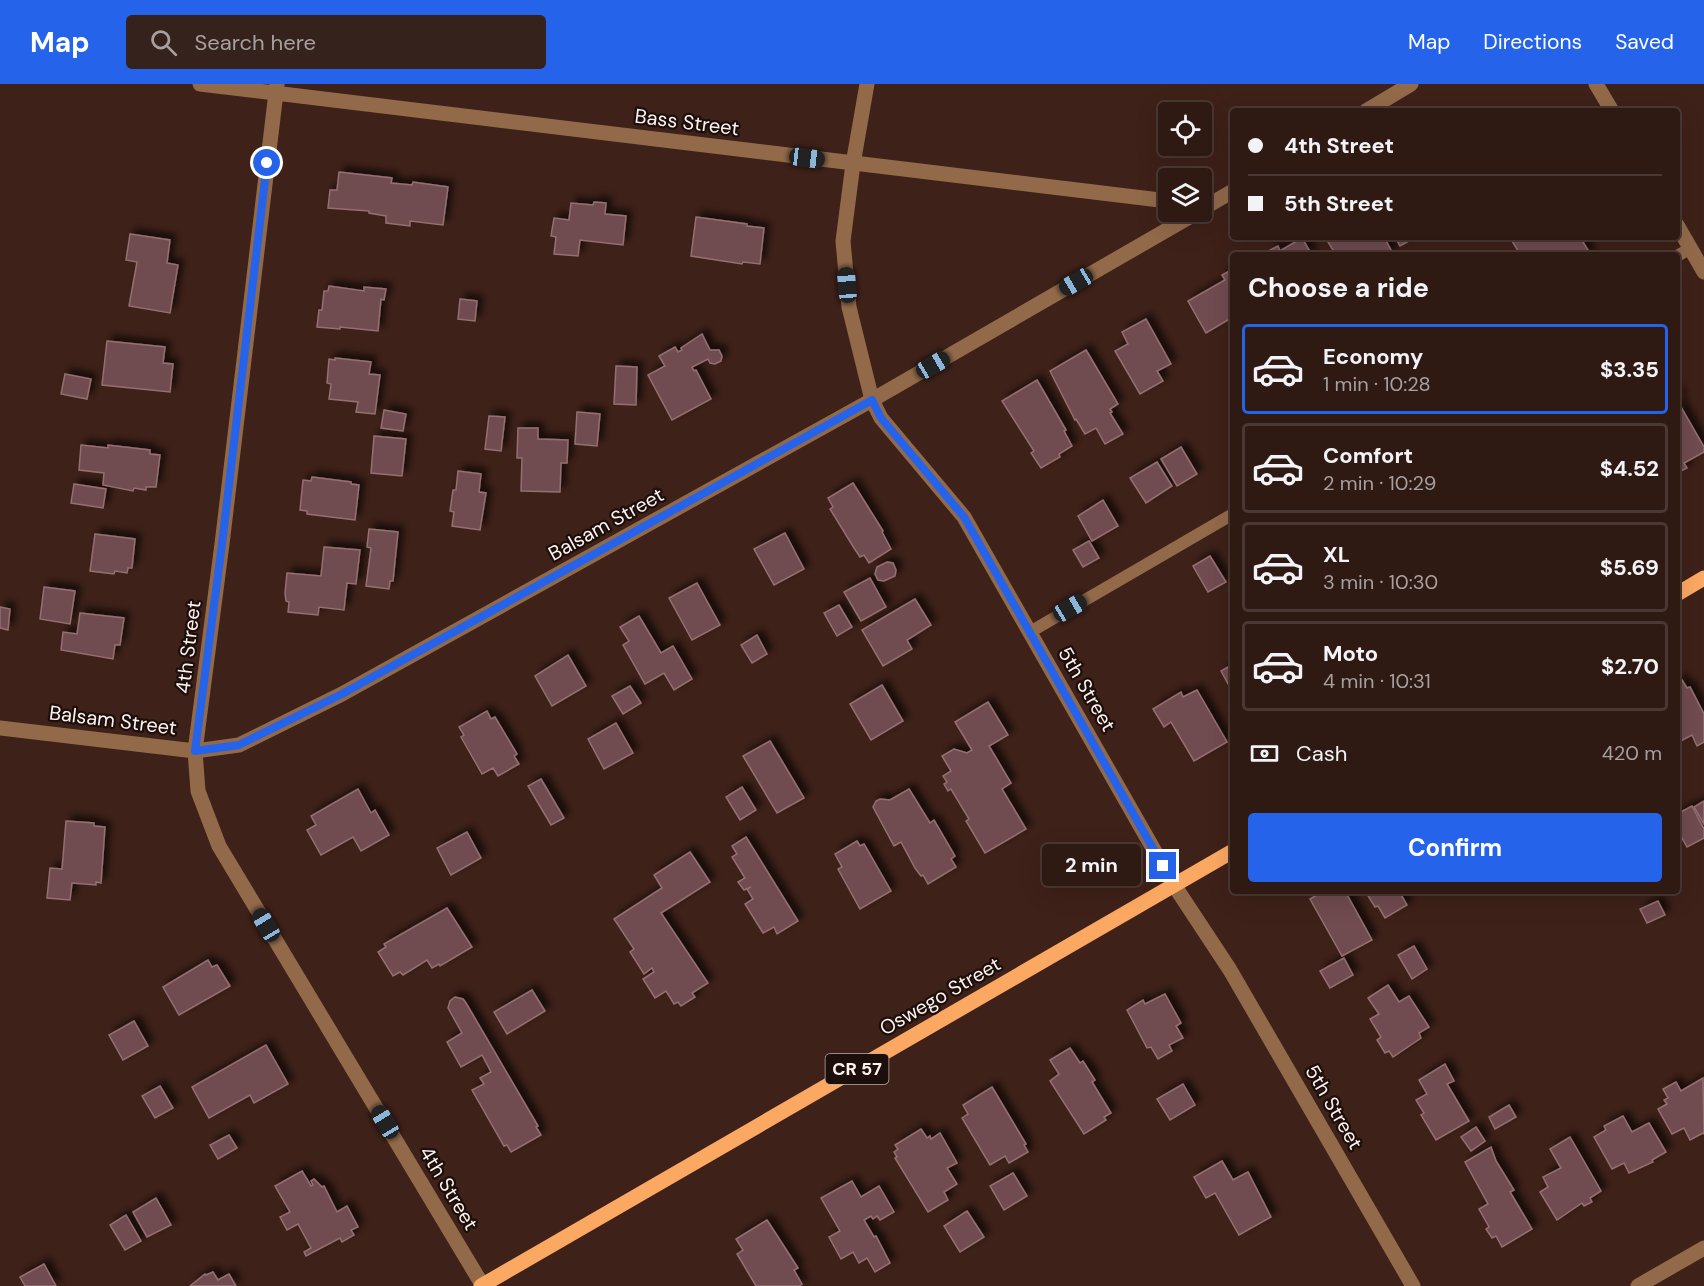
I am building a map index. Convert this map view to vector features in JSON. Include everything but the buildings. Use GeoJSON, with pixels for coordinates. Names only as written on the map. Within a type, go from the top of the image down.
{"type":"FeatureCollection","features":[{"type":"Feature","properties":{"kind":"main road"},"geometry":{"type":"LineString","coordinates":[[1680,592],[1704,578]]}},
{"type":"Feature","properties":{"kind":"main road","name":"Oswego Street"},"geometry":{"type":"LineString","coordinates":[[482,1286],[1230,853]]}},
{"type":"Feature","properties":{"kind":"street","name":"Bass Street"},"geometry":{"type":"LineString","coordinates":[[200,84],[277,88],[853,164],[1158,200]]}},
{"type":"Feature","properties":{"kind":"street","name":"5th Street"},"geometry":{"type":"LineString","coordinates":[[867,84],[843,241],[849,307],[872,400],[881,418],[964,517],[1174,885],[1230,970],[1413,1286]]}},
{"type":"Feature","properties":{"kind":"street"},"geometry":{"type":"LineString","coordinates":[[1371,108],[1411,84]]}},
{"type":"Feature","properties":{"kind":"street"},"geometry":{"type":"LineString","coordinates":[[1596,84],[1609,108]]}},
{"type":"Feature","properties":{"kind":"street","name":"4th Street"},"geometry":{"type":"LineString","coordinates":[[277,88],[195,751],[198,791],[219,846],[482,1286]]}},
{"type":"Feature","properties":{"kind":"street","name":"Balsam Street"},"geometry":{"type":"LineString","coordinates":[[1212,203],[1230,193]]}},
{"type":"Feature","properties":{"kind":"street","name":"Balsam Street"},"geometry":{"type":"LineString","coordinates":[[0,728],[195,751],[239,745],[342,694],[872,400],[1178,222]]}},
{"type":"Feature","properties":{"kind":"street"},"geometry":{"type":"LineString","coordinates":[[1680,237],[1684,252],[1704,272]]}},
{"type":"Feature","properties":{"kind":"street"},"geometry":{"type":"LineString","coordinates":[[1638,1286],[1704,1248]]}},
{"type":"Feature","properties":{"kind":"lane"},"geometry":{"type":"LineString","coordinates":[[1030,632],[1230,516]]}},
{"type":"Feature","properties":{"kind":"route"},"geometry":{"type":"LineString","coordinates":[[267,163],[195,751],[239,745],[342,694],[872,400],[881,418],[964,517],[1163,866]]}}]}
